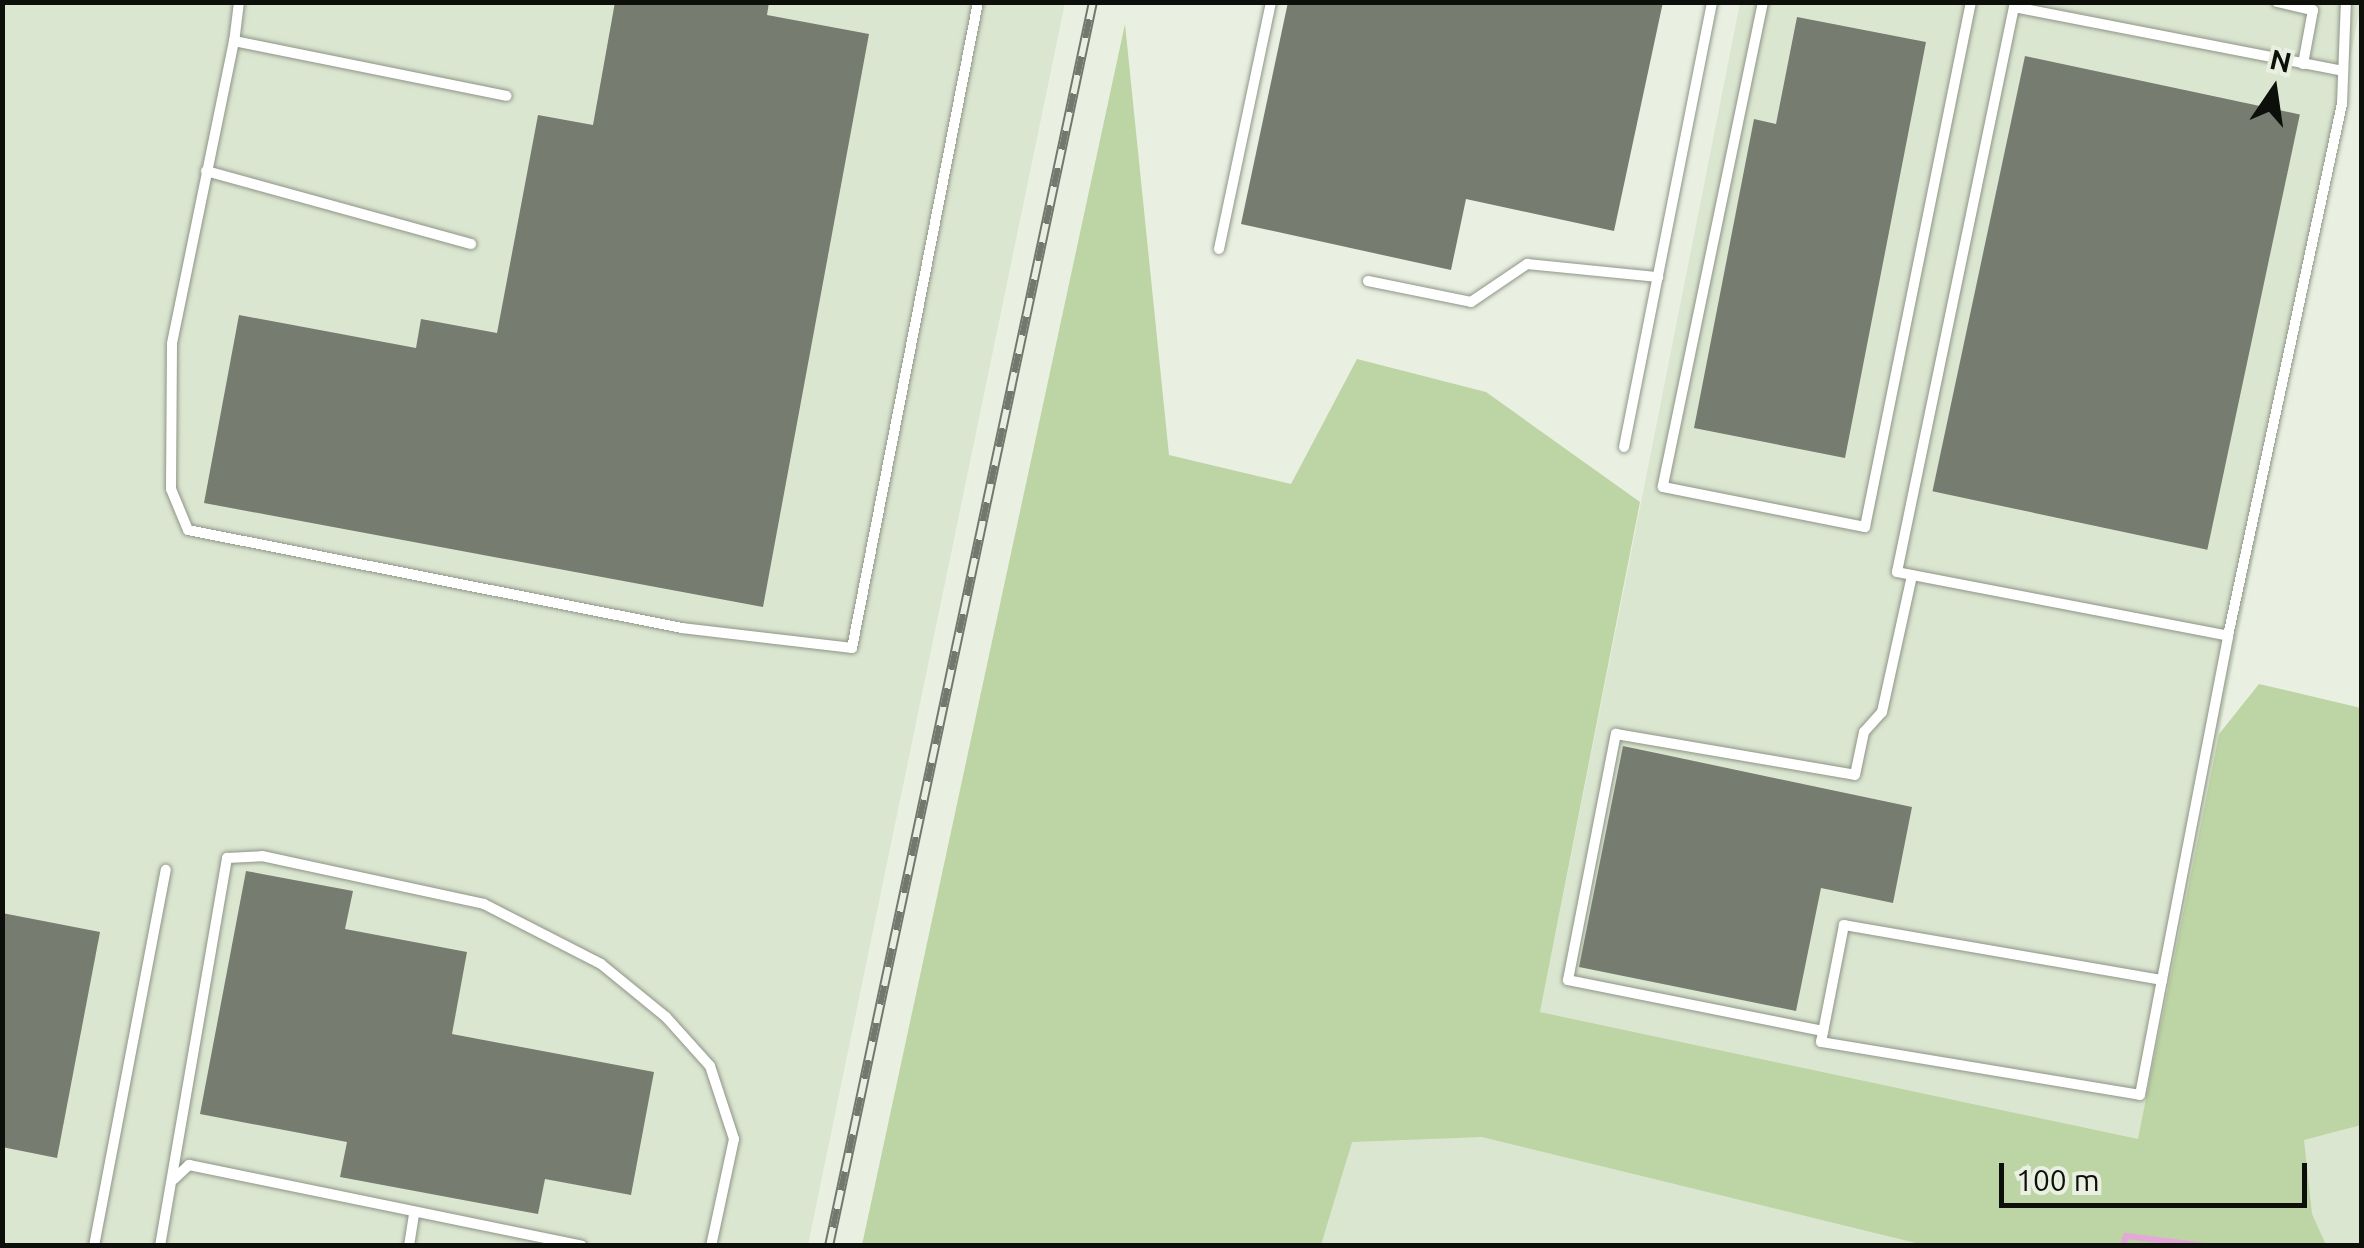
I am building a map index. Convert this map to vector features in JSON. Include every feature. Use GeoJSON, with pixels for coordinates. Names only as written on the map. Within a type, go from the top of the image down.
{"type":"FeatureCollection","features":[{"type":"Feature","properties":{"kind":"lane"},"geometry":{"type":"LineString","coordinates":[[239,2],[172,344],[171,489],[188,530],[664,625],[852,648],[978,2]]}},
{"type":"Feature","properties":{"kind":"lane"},"geometry":{"type":"LineString","coordinates":[[1220,249],[1271,2]]}},
{"type":"Feature","properties":{"kind":"lane"},"geometry":{"type":"LineString","coordinates":[[1624,448],[1712,2]]}},
{"type":"Feature","properties":{"kind":"lane"},"geometry":{"type":"LineString","coordinates":[[1764,2],[1663,487],[1865,527],[1971,2]]}},
{"type":"Feature","properties":{"kind":"lane"},"geometry":{"type":"LineString","coordinates":[[2277,2],[2313,10],[2304,64]]}},
{"type":"Feature","properties":{"kind":"lane"},"geometry":{"type":"LineString","coordinates":[[2162,980],[1844,926],[1820,1042],[2140,1095],[2343,71],[2346,2]]}},
{"type":"Feature","properties":{"kind":"lane"},"geometry":{"type":"LineString","coordinates":[[2228,636],[1897,572],[2014,5],[2343,71]]}},
{"type":"Feature","properties":{"kind":"lane"},"geometry":{"type":"LineString","coordinates":[[234,41],[507,96]]}},
{"type":"Feature","properties":{"kind":"lane"},"geometry":{"type":"LineString","coordinates":[[206,171],[471,244]]}},
{"type":"Feature","properties":{"kind":"lane"},"geometry":{"type":"LineString","coordinates":[[1368,281],[1472,302],[1527,264],[1658,277]]}},
{"type":"Feature","properties":{"kind":"lane"},"geometry":{"type":"LineString","coordinates":[[1823,1032],[1568,980],[1616,734],[1855,775],[1864,732],[1882,712],[1912,575]]}},
{"type":"Feature","properties":{"kind":"lane"},"geometry":{"type":"LineString","coordinates":[[160,1246],[227,858],[262,856],[484,904],[601,964],[666,1017],[710,1066],[734,1139],[712,1246]]}},
{"type":"Feature","properties":{"kind":"lane"},"geometry":{"type":"LineString","coordinates":[[94,1246],[166,870]]}},
{"type":"Feature","properties":{"kind":"lane"},"geometry":{"type":"LineString","coordinates":[[173,1179],[189,1166],[582,1246]]}},
{"type":"Feature","properties":{"kind":"lane"},"geometry":{"type":"LineString","coordinates":[[408,1246],[414,1214]]}},
{"type":"Feature","properties":{"kind":"shaded area"},"geometry":{"type":"Polygon","coordinates":[[[2,3],[1065,3],[808,1245],[3,1245],[2,3]]]}},
{"type":"Feature","properties":{"kind":"shaded area"},"geometry":{"type":"Polygon","coordinates":[[[1740,3],[2361,3],[2219,734],[2361,763],[2361,1245],[1146,1246],[1204,952],[2011,1112],[1540,1012],[1740,3]]]}},
{"type":"Feature","properties":{"kind":"green space"},"geometry":{"type":"Polygon","coordinates":[[[1125,24],[1169,455],[1291,484],[1357,359],[1486,392],[1640,502],[1540,1012],[2138,1139],[2219,734],[2259,684],[2361,708],[2361,1125],[2304,1140],[2312,1214],[2326,1245],[1924,1245],[1482,1137],[1352,1142],[1321,1245],[862,1245],[1125,24]]]}},
{"type":"Feature","properties":{"kind":"building"},"geometry":{"type":"Polygon","coordinates":[[[615,2],[769,2],[767,15],[869,34],[763,607],[204,503],[239,315],[416,348],[421,319],[497,333],[538,115],[593,125],[615,2]]]}},
{"type":"Feature","properties":{"kind":"building"},"geometry":{"type":"Polygon","coordinates":[[[1288,2],[1663,2],[1614,231],[1466,199],[1451,270],[1241,224],[1288,2]]]}},
{"type":"Feature","properties":{"kind":"building"},"geometry":{"type":"Polygon","coordinates":[[[1797,17],[1926,42],[1845,458],[1694,428],[1754,119],[1776,124],[1797,17]]]}},
{"type":"Feature","properties":{"kind":"building"},"geometry":{"type":"Polygon","coordinates":[[[2025,56],[2300,114],[2207,550],[1932,491],[2025,56]]]}},
{"type":"Feature","properties":{"kind":"building"},"geometry":{"type":"Polygon","coordinates":[[[1623,746],[1912,807],[1893,903],[1821,888],[1796,1011],[1579,967],[1623,746]]]}},
{"type":"Feature","properties":{"kind":"building"},"geometry":{"type":"Polygon","coordinates":[[[246,871],[353,891],[345,929],[467,952],[452,1034],[654,1072],[631,1195],[545,1179],[538,1214],[340,1177],[347,1142],[200,1114],[246,871]]]}},
{"type":"Feature","properties":{"kind":"building"},"geometry":{"type":"Polygon","coordinates":[[[2,913],[100,932],[57,1158],[2,1147],[2,913]]]}},
{"type":"Feature","properties":{"kind":"waterway"},"geometry":{"type":"LineString","coordinates":[[2123,1246],[2126,1236],[2205,1246]]}},
{"type":"Feature","properties":{"kind":"railway"},"geometry":{"type":"LineString","coordinates":[[829,1246],[1093,2]]}}]}
